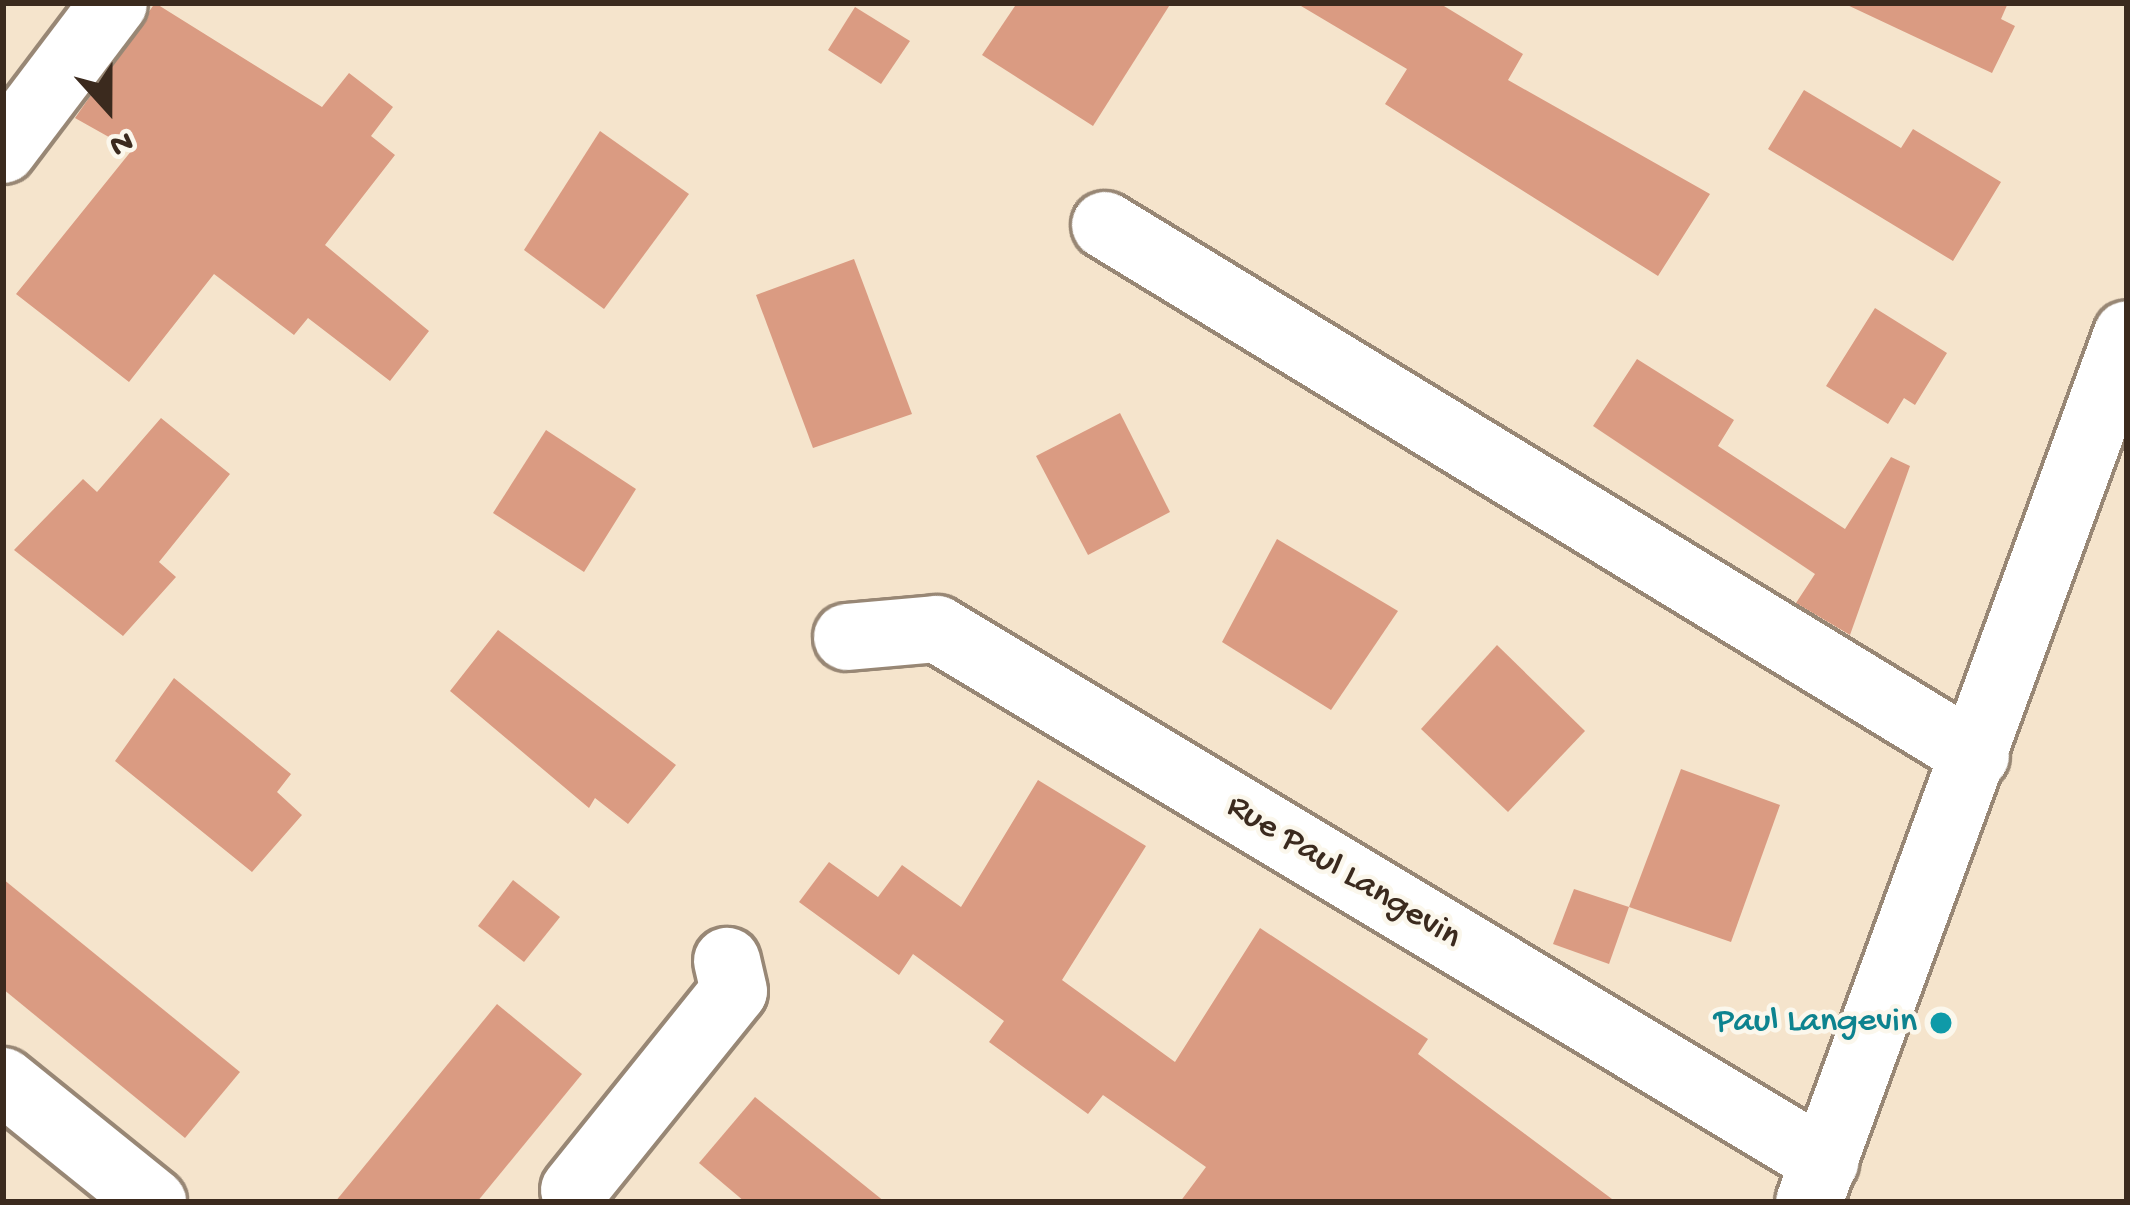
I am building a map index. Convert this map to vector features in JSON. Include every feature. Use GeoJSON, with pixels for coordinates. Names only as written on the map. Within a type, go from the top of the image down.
{"type":"FeatureCollection","features":[{"type":"Feature","properties":{"kind":"street"},"geometry":{"type":"LineString","coordinates":[[3,151],[114,3]]}},
{"type":"Feature","properties":{"kind":"street"},"geometry":{"type":"LineString","coordinates":[[1105,225],[1976,756]]}},
{"type":"Feature","properties":{"kind":"street","name":"Rue Paul Langevin"},"geometry":{"type":"LineString","coordinates":[[848,637],[937,629],[1817,1182],[2127,334]]}},
{"type":"Feature","properties":{"kind":"street"},"geometry":{"type":"LineString","coordinates":[[575,1198],[734,991],[727,962]]}},
{"type":"Feature","properties":{"kind":"street"},"geometry":{"type":"LineString","coordinates":[[3,1081],[153,1202]]}},
{"type":"Feature","properties":{"kind":"building"},"geometry":{"type":"Polygon","coordinates":[[[155,3],[322,107],[349,73],[393,107],[371,136],[395,155],[325,245],[429,331],[390,381],[308,318],[294,335],[214,274],[129,382],[16,294],[132,150],[75,118],[155,3]]]}},
{"type":"Feature","properties":{"kind":"building"},"geometry":{"type":"Polygon","coordinates":[[[1017,3],[1171,3],[1093,126],[982,55],[1017,3]]]}},
{"type":"Feature","properties":{"kind":"building"},"geometry":{"type":"Polygon","coordinates":[[[1296,3],[1439,3],[1523,54],[1508,80],[1710,194],[1658,276],[1385,104],[1407,69],[1296,3]]]}},
{"type":"Feature","properties":{"kind":"building"},"geometry":{"type":"Polygon","coordinates":[[[1843,3],[2008,3],[2001,19],[2015,26],[1992,73],[1843,3]]]}},
{"type":"Feature","properties":{"kind":"building"},"geometry":{"type":"Polygon","coordinates":[[[855,7],[910,41],[881,84],[828,50],[855,7]]]}},
{"type":"Feature","properties":{"kind":"building"},"geometry":{"type":"Polygon","coordinates":[[[1804,90],[1901,148],[1913,129],[2001,182],[1953,261],[1768,149],[1804,90]]]}},
{"type":"Feature","properties":{"kind":"building"},"geometry":{"type":"Polygon","coordinates":[[[600,131],[689,194],[604,309],[524,250],[600,131]]]}},
{"type":"Feature","properties":{"kind":"building"},"geometry":{"type":"Polygon","coordinates":[[[854,259],[912,414],[813,448],[756,295],[854,259]]]}},
{"type":"Feature","properties":{"kind":"building"},"geometry":{"type":"Polygon","coordinates":[[[1875,308],[1947,353],[1915,405],[1904,398],[1888,424],[1826,386],[1875,308]]]}},
{"type":"Feature","properties":{"kind":"building"},"geometry":{"type":"Polygon","coordinates":[[[1637,359],[1734,420],[1718,446],[1845,529],[1891,457],[1910,466],[1850,635],[1796,603],[1815,574],[1593,426],[1637,359]]]}},
{"type":"Feature","properties":{"kind":"building"},"geometry":{"type":"Polygon","coordinates":[[[1120,413],[1170,512],[1088,555],[1036,456],[1120,413]]]}},
{"type":"Feature","properties":{"kind":"building"},"geometry":{"type":"Polygon","coordinates":[[[161,418],[230,474],[159,562],[176,577],[123,636],[14,550],[83,479],[97,492],[161,418]]]}},
{"type":"Feature","properties":{"kind":"building"},"geometry":{"type":"Polygon","coordinates":[[[546,430],[636,489],[584,572],[493,513],[546,430]]]}},
{"type":"Feature","properties":{"kind":"building"},"geometry":{"type":"Polygon","coordinates":[[[1277,539],[1398,611],[1331,710],[1222,642],[1277,539]]]}},
{"type":"Feature","properties":{"kind":"building"},"geometry":{"type":"Polygon","coordinates":[[[498,630],[676,765],[628,824],[595,798],[589,808],[450,691],[498,630]]]}},
{"type":"Feature","properties":{"kind":"building"},"geometry":{"type":"Polygon","coordinates":[[[1497,645],[1585,731],[1508,812],[1421,729],[1497,645]]]}},
{"type":"Feature","properties":{"kind":"building"},"geometry":{"type":"Polygon","coordinates":[[[174,678],[291,774],[277,792],[302,815],[252,872],[115,761],[174,678]]]}},
{"type":"Feature","properties":{"kind":"building"},"geometry":{"type":"Polygon","coordinates":[[[1681,769],[1780,805],[1731,942],[1629,907],[1681,769]]]}},
{"type":"Feature","properties":{"kind":"building"},"geometry":{"type":"Polygon","coordinates":[[[1038,780],[1146,846],[1062,980],[1175,1062],[1260,928],[1428,1039],[1418,1054],[1616,1202],[1180,1202],[1206,1167],[1103,1095],[1088,1114],[989,1042],[1004,1021],[913,954],[899,975],[799,902],[829,862],[878,897],[902,865],[961,907],[1038,780]]]}},
{"type":"Feature","properties":{"kind":"building"},"geometry":{"type":"Polygon","coordinates":[[[3,879],[240,1072],[185,1138],[3,989],[3,879]]]}},
{"type":"Feature","properties":{"kind":"building"},"geometry":{"type":"Polygon","coordinates":[[[513,880],[560,917],[524,962],[478,926],[513,880]]]}},
{"type":"Feature","properties":{"kind":"building"},"geometry":{"type":"Polygon","coordinates":[[[1574,889],[1629,907],[1609,964],[1553,944],[1574,889]]]}},
{"type":"Feature","properties":{"kind":"building"},"geometry":{"type":"Polygon","coordinates":[[[497,1004],[582,1074],[477,1202],[335,1202],[497,1004]]]}},
{"type":"Feature","properties":{"kind":"building"},"geometry":{"type":"Polygon","coordinates":[[[755,1097],[885,1202],[745,1202],[699,1163],[755,1097]]]}},
{"type":"Feature","properties":{"kind":"place","name":"Paul Langevin"},"geometry":{"type":"Point","coordinates":[1941,1023]}}]}
